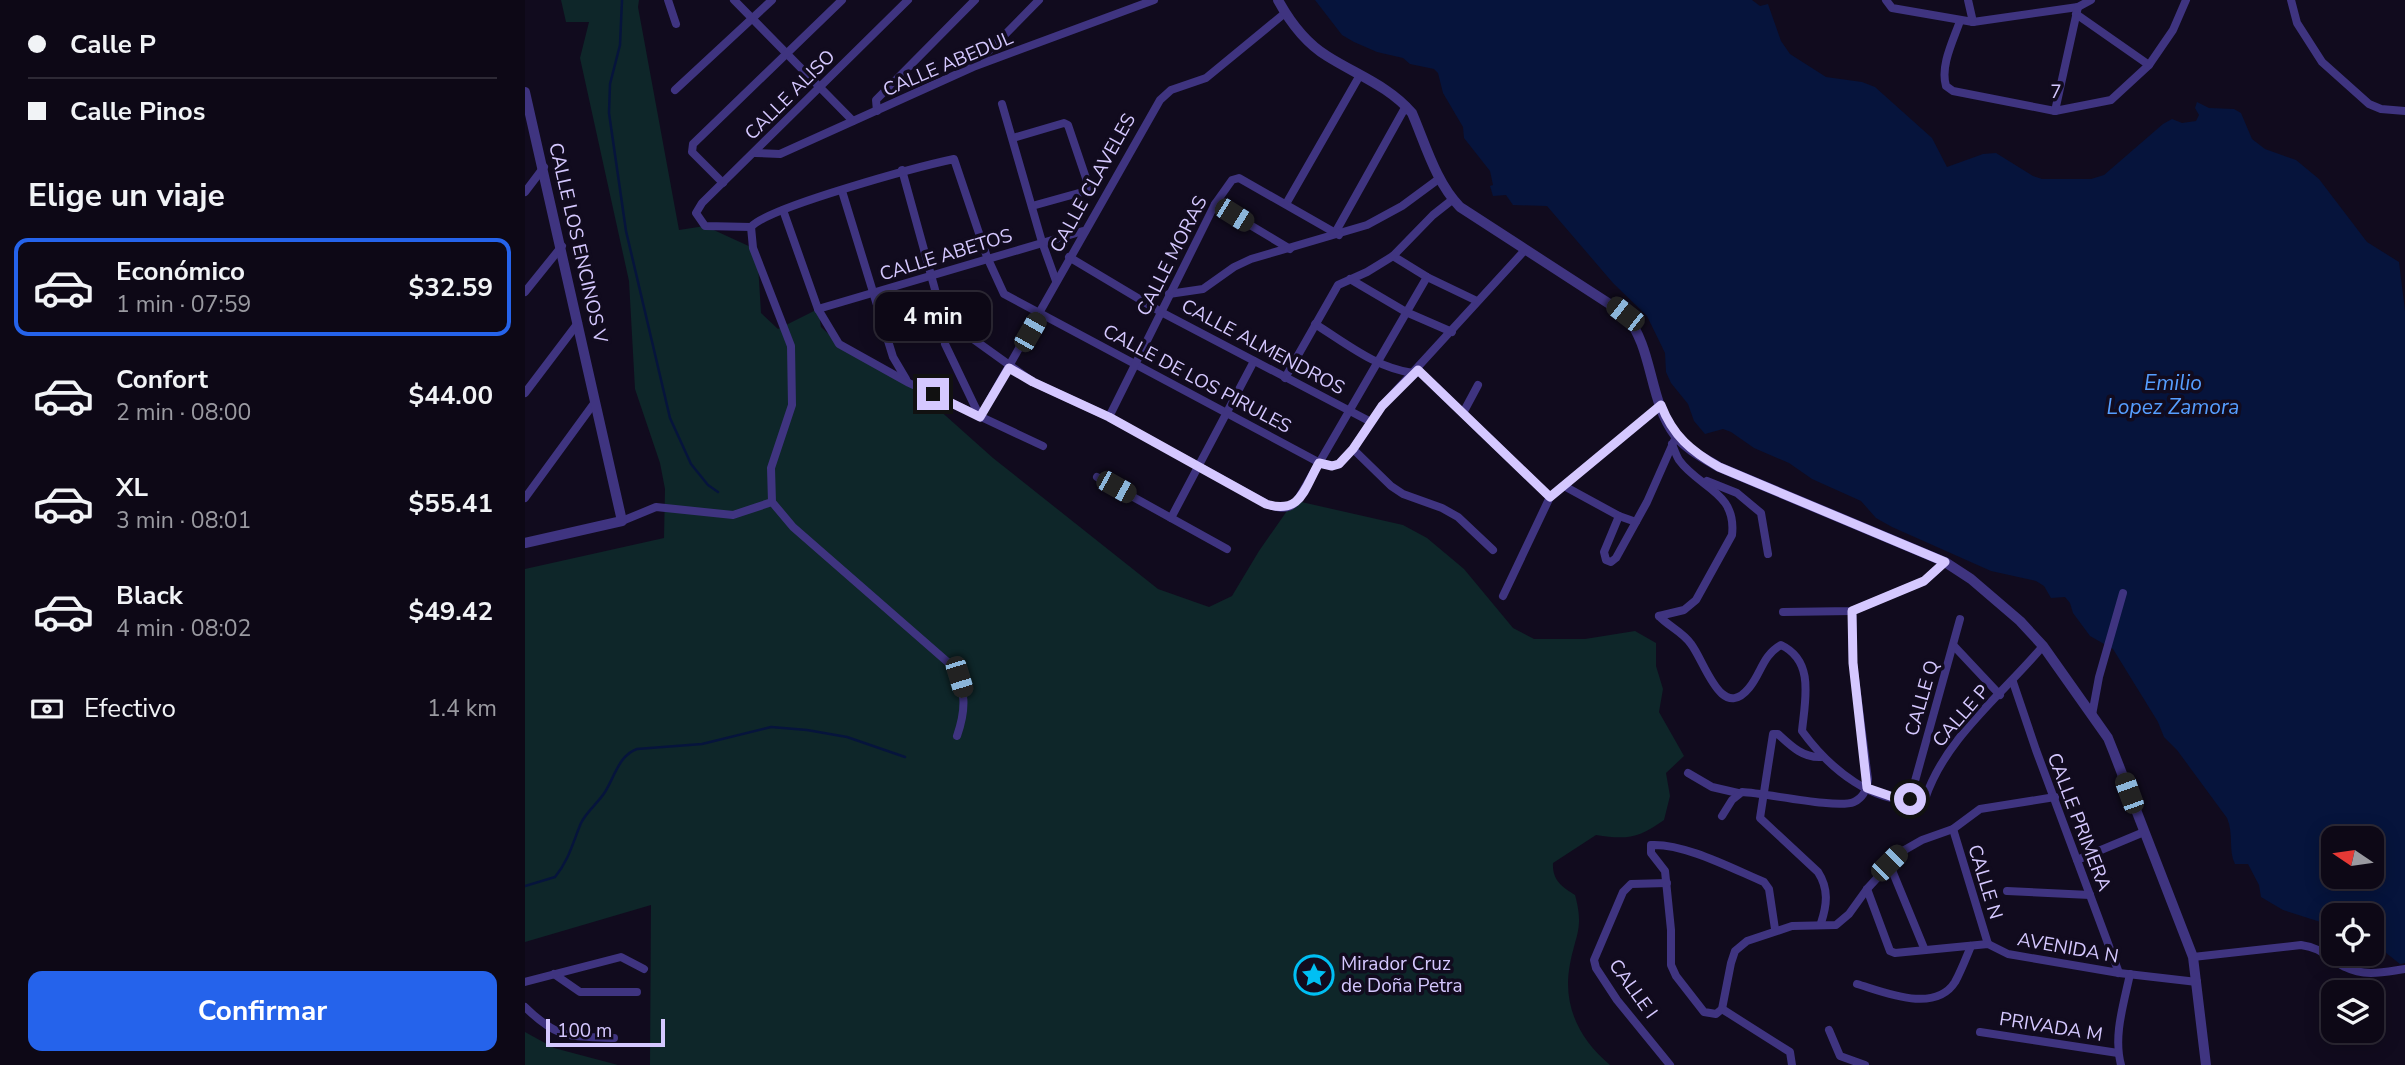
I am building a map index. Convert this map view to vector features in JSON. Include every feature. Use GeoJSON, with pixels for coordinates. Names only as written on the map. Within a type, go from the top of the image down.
{"type":"FeatureCollection","features":[{"type":"Feature","properties":{"kind":"street"},"geometry":{"type":"LineString","coordinates":[[668,0],[676,24]]}},
{"type":"Feature","properties":{"kind":"street"},"geometry":{"type":"LineString","coordinates":[[734,0],[853,121]]}},
{"type":"Feature","properties":{"kind":"street"},"geometry":{"type":"LineString","coordinates":[[675,90],[772,0]]}},
{"type":"Feature","properties":{"kind":"street"},"geometry":{"type":"LineString","coordinates":[[723,183],[691,148],[842,0]]}},
{"type":"Feature","properties":{"kind":"street","name":"CALLE ALISO"},"geometry":{"type":"LineString","coordinates":[[751,227],[705,226],[696,213],[702,203],[908,0]]}},
{"type":"Feature","properties":{"kind":"street"},"geometry":{"type":"LineString","coordinates":[[877,111],[876,100],[975,0]]}},
{"type":"Feature","properties":{"kind":"street"},"geometry":{"type":"LineString","coordinates":[[973,67],[1039,0]]}},
{"type":"Feature","properties":{"kind":"street","name":"CALLE ABEDUL"},"geometry":{"type":"LineString","coordinates":[[755,153],[780,154],[973,67],[1154,0]]}},
{"type":"Feature","properties":{"kind":"street"},"geometry":{"type":"LineString","coordinates":[[1277,0],[1313,45],[1388,90],[1406,106],[1412,113],[1452,200],[1467,214],[1607,300],[1635,326],[1680,461],[1723,500],[1730,512],[1732,536],[1696,600],[1685,610],[1659,616],[1691,643],[1717,691],[1726,697],[1735,698],[1746,691],[1764,659],[1775,649],[1781,645],[1793,651],[1801,662],[1806,683],[1802,731],[1821,757],[1850,781],[1896,798],[1910,799]]}},
{"type":"Feature","properties":{"kind":"street"},"geometry":{"type":"LineString","coordinates":[[1968,0],[1973,22]]}},
{"type":"Feature","properties":{"kind":"street"},"geometry":{"type":"LineString","coordinates":[[1887,3],[1960,22],[1973,22],[2077,10],[2091,0]]}},
{"type":"Feature","properties":{"kind":"street","name":"7"},"geometry":{"type":"LineString","coordinates":[[1960,22],[1948,57],[1944,78],[1946,86],[1953,91],[2055,111],[2111,100],[2149,65],[2173,30],[2186,0]]}},
{"type":"Feature","properties":{"kind":"street"},"geometry":{"type":"LineString","coordinates":[[2291,0],[2297,23],[2322,62],[2369,104],[2381,109],[2405,111]]}},
{"type":"Feature","properties":{"kind":"street"},"geometry":{"type":"LineString","coordinates":[[2077,10],[2149,65]]}},
{"type":"Feature","properties":{"kind":"street"},"geometry":{"type":"LineString","coordinates":[[2055,111],[2077,10]]}},
{"type":"Feature","properties":{"kind":"street","name":"CALLE CLAVELES"},"geometry":{"type":"LineString","coordinates":[[980,417],[1041,314],[1083,231],[1160,100],[1171,90],[1206,78],[1285,13]]}},
{"type":"Feature","properties":{"kind":"street"},"geometry":{"type":"LineString","coordinates":[[1286,204],[1360,75]]}},
{"type":"Feature","properties":{"kind":"street","name":"CALLE LOS ENCINOS V"},"geometry":{"type":"LineString","coordinates":[[525,92],[562,246],[622,521]]}},
{"type":"Feature","properties":{"kind":"street"},"geometry":{"type":"LineString","coordinates":[[1002,103],[1056,281]]}},
{"type":"Feature","properties":{"kind":"street"},"geometry":{"type":"LineString","coordinates":[[1337,234],[1406,106]]}},
{"type":"Feature","properties":{"kind":"street"},"geometry":{"type":"LineString","coordinates":[[1013,138],[1063,123],[1068,125],[1089,187],[1103,196]]}},
{"type":"Feature","properties":{"kind":"street","name":"CALLE DE LOS PIRULES"},"geometry":{"type":"LineString","coordinates":[[902,170],[954,159],[987,257],[1004,294],[1319,463],[1332,466],[1339,464],[1353,449]]}},
{"type":"Feature","properties":{"kind":"street"},"geometry":{"type":"LineString","coordinates":[[525,192],[544,167]]}},
{"type":"Feature","properties":{"kind":"street"},"geometry":{"type":"LineString","coordinates":[[957,736],[964,715],[964,692],[951,665],[793,527],[772,502],[771,468],[792,405],[791,346],[753,248],[751,227],[756,221],[902,170],[939,304],[955,326],[1009,368],[1033,382],[1109,417],[1266,504],[1289,508],[1297,501],[1427,278]]}},
{"type":"Feature","properties":{"kind":"street","name":"CALLE MORAS"},"geometry":{"type":"LineString","coordinates":[[1109,417],[1215,204],[1235,178],[1337,234]]}},
{"type":"Feature","properties":{"kind":"street"},"geometry":{"type":"LineString","coordinates":[[1169,294],[1203,289],[1234,267],[1385,217],[1440,178]]}},
{"type":"Feature","properties":{"kind":"street"},"geometry":{"type":"LineString","coordinates":[[1032,206],[1086,191],[1089,187]]}},
{"type":"Feature","properties":{"kind":"street"},"geometry":{"type":"LineString","coordinates":[[842,191],[893,357],[909,383]]}},
{"type":"Feature","properties":{"kind":"street"},"geometry":{"type":"LineString","coordinates":[[1285,378],[1338,285],[1393,256],[1433,215],[1452,200]]}},
{"type":"Feature","properties":{"kind":"street"},"geometry":{"type":"LineString","coordinates":[[1215,204],[1290,249]]}},
{"type":"Feature","properties":{"kind":"street"},"geometry":{"type":"LineString","coordinates":[[783,210],[818,309],[839,344],[909,383],[1043,446]]}},
{"type":"Feature","properties":{"kind":"street","name":"CALLE ABETOS"},"geometry":{"type":"LineString","coordinates":[[818,309],[987,257],[1083,231]]}},
{"type":"Feature","properties":{"kind":"street"},"geometry":{"type":"LineString","coordinates":[[525,292],[562,246]]}},
{"type":"Feature","properties":{"kind":"street"},"geometry":{"type":"LineString","coordinates":[[1493,550],[1458,517],[1442,508],[1403,494],[1391,486],[1353,449],[1371,422],[1525,250]]}},
{"type":"Feature","properties":{"kind":"street"},"geometry":{"type":"LineString","coordinates":[[1393,256],[1427,278],[1477,301]]}},
{"type":"Feature","properties":{"kind":"street","name":"CALLE ALMENDROS"},"geometry":{"type":"LineString","coordinates":[[1069,257],[1161,312],[1371,422]]}},
{"type":"Feature","properties":{"kind":"street"},"geometry":{"type":"LineString","coordinates":[[1350,279],[1406,312],[1452,332]]}},
{"type":"Feature","properties":{"kind":"street"},"geometry":{"type":"LineString","coordinates":[[525,393],[578,323]]}},
{"type":"Feature","properties":{"kind":"street"},"geometry":{"type":"LineString","coordinates":[[1315,324],[1377,363],[1393,370],[1416,372],[1550,497]]}},
{"type":"Feature","properties":{"kind":"street"},"geometry":{"type":"LineString","coordinates":[[945,344],[980,417]]}},
{"type":"Feature","properties":{"kind":"street"},"geometry":{"type":"LineString","coordinates":[[1171,518],[1254,361]]}},
{"type":"Feature","properties":{"kind":"street"},"geometry":{"type":"LineString","coordinates":[[1463,413],[1478,385]]}},
{"type":"Feature","properties":{"kind":"street"},"geometry":{"type":"LineString","coordinates":[[525,498],[595,402]]}},
{"type":"Feature","properties":{"kind":"street"},"geometry":{"type":"LineString","coordinates":[[1503,596],[1550,497],[1661,405]]}},
{"type":"Feature","properties":{"kind":"street"},"geometry":{"type":"LineString","coordinates":[[1619,516],[1604,552],[1607,560],[1611,562],[1616,558],[1636,522],[1674,440]]}},
{"type":"Feature","properties":{"kind":"street"},"geometry":{"type":"LineString","coordinates":[[1674,440],[1719,467],[1945,562],[1995,598],[2043,646],[2092,715],[2115,753],[2193,957],[2206,1065]]}},
{"type":"Feature","properties":{"kind":"street"},"geometry":{"type":"LineString","coordinates":[[1097,477],[1227,549]]}},
{"type":"Feature","properties":{"kind":"street"},"geometry":{"type":"LineString","coordinates":[[1700,478],[1737,493],[1761,513],[1768,554]]}},
{"type":"Feature","properties":{"kind":"street"},"geometry":{"type":"LineString","coordinates":[[1564,486],[1619,516],[1636,522]]}},
{"type":"Feature","properties":{"kind":"street"},"geometry":{"type":"LineString","coordinates":[[525,543],[622,521],[656,508],[733,515],[772,502]]}},
{"type":"Feature","properties":{"kind":"street"},"geometry":{"type":"LineString","coordinates":[[1783,612],[1852,611],[1924,581],[1945,562]]}},
{"type":"Feature","properties":{"kind":"street"},"geometry":{"type":"LineString","coordinates":[[2092,715],[2099,677],[2123,593]]}},
{"type":"Feature","properties":{"kind":"street"},"geometry":{"type":"LineString","coordinates":[[1688,773],[1712,787],[1738,793],[1765,793],[1837,804],[1853,802],[1864,794],[1867,788],[1853,663],[1852,611]]}},
{"type":"Feature","properties":{"kind":"street","name":"CALLE Q"},"geometry":{"type":"LineString","coordinates":[[1910,799],[1960,619]]}},
{"type":"Feature","properties":{"kind":"street"},"geometry":{"type":"LineString","coordinates":[[1954,646],[2000,695]]}},
{"type":"Feature","properties":{"kind":"street","name":"CALLE P"},"geometry":{"type":"LineString","coordinates":[[1910,799],[1925,799],[1933,777],[1958,739],[2013,682],[2043,646]]}},
{"type":"Feature","properties":{"kind":"street","name":"CALLE PRIMERA"},"geometry":{"type":"LineString","coordinates":[[2013,682],[2119,973]]}},
{"type":"Feature","properties":{"kind":"street"},"geometry":{"type":"LineString","coordinates":[[1775,929],[1769,889],[1763,882],[1710,859],[1668,846],[1651,845],[1651,853],[1665,871],[1667,883],[1671,965],[1676,976],[1704,1012],[1716,1014],[1723,1010],[1735,951],[1747,941],[1775,929],[1821,923],[1826,902],[1824,882],[1818,872],[1760,818],[1773,734],[1778,734],[1794,750],[1821,757]]}},
{"type":"Feature","properties":{"kind":"street"},"geometry":{"type":"LineString","coordinates":[[1722,816],[1738,793]]}},
{"type":"Feature","properties":{"kind":"street","name":"CALLE N"},"geometry":{"type":"LineString","coordinates":[[1821,923],[1836,925],[1840,922],[1889,863],[1901,852],[1922,840],[1953,829],[1980,809],[2055,797]]}},
{"type":"Feature","properties":{"kind":"street","name":"CALLE N"},"geometry":{"type":"LineString","coordinates":[[1953,829],[1988,944]]}},
{"type":"Feature","properties":{"kind":"street"},"geometry":{"type":"LineString","coordinates":[[2077,860],[2144,832]]}},
{"type":"Feature","properties":{"kind":"street"},"geometry":{"type":"LineString","coordinates":[[1889,863],[1924,948]]}},
{"type":"Feature","properties":{"kind":"street","name":"CALLE I"},"geometry":{"type":"LineString","coordinates":[[1667,883],[1631,884],[1623,892],[1594,960],[1596,968],[1623,1009],[1670,1065]]}},
{"type":"Feature","properties":{"kind":"street","name":"AVENIDA N"},"geometry":{"type":"LineString","coordinates":[[1867,889],[1890,951],[1895,953],[1924,948],[1937,951],[1988,944],[2008,954],[2119,973],[2197,982]]}},
{"type":"Feature","properties":{"kind":"street"},"geometry":{"type":"LineString","coordinates":[[2007,891],[2090,895]]}},
{"type":"Feature","properties":{"kind":"street","name":"CALLE N"},"geometry":{"type":"LineString","coordinates":[[1857,984],[1908,999],[1941,995],[1954,984],[1971,946]]}},
{"type":"Feature","properties":{"kind":"street"},"geometry":{"type":"LineString","coordinates":[[2193,957],[2301,946],[2316,947],[2344,967],[2368,975],[2405,969]]}},
{"type":"Feature","properties":{"kind":"street"},"geometry":{"type":"LineString","coordinates":[[525,982],[621,957],[644,969]]}},
{"type":"Feature","properties":{"kind":"street"},"geometry":{"type":"LineString","coordinates":[[554,974],[580,992],[637,992]]}},
{"type":"Feature","properties":{"kind":"street"},"geometry":{"type":"LineString","coordinates":[[2121,1065],[2117,1053],[2121,1014],[2130,974]]}},
{"type":"Feature","properties":{"kind":"street"},"geometry":{"type":"LineString","coordinates":[[525,1007],[553,1032],[566,1036],[614,1038]]}},
{"type":"Feature","properties":{"kind":"street"},"geometry":{"type":"LineString","coordinates":[[1723,1010],[1790,1052],[1792,1065]]}},
{"type":"Feature","properties":{"kind":"street"},"geometry":{"type":"LineString","coordinates":[[1829,1030],[1840,1056],[1865,1065]]}},
{"type":"Feature","properties":{"kind":"street","name":"PRIVADA M"},"geometry":{"type":"LineString","coordinates":[[1980,1032],[2117,1053]]}},
{"type":"Feature","properties":{"kind":"green space"},"geometry":{"type":"Polygon","coordinates":[[[561,0],[639,0],[638,7],[679,230],[705,226],[753,248],[758,264],[761,313],[778,329],[818,309],[821,327],[839,344],[909,383],[993,458],[1158,589],[1209,607],[1232,596],[1259,551],[1289,508],[1297,501],[1403,525],[1427,538],[1464,569],[1513,628],[1534,639],[1585,639],[1635,631],[1656,643],[1656,666],[1663,689],[1659,712],[1684,756],[1666,773],[1670,796],[1664,820],[1647,831],[1632,836],[1596,835],[1553,863],[1554,874],[1559,882],[1575,895],[1579,915],[1568,979],[1571,1007],[1575,1020],[1590,1044],[1610,1065],[650,1065],[651,905],[525,942],[525,569],[664,538],[665,489],[660,463],[635,389],[629,281],[580,58],[589,22],[566,22],[561,0]]]}},
{"type":"Feature","properties":{"kind":"green space"},"geometry":{"type":"Polygon","coordinates":[[[525,1032],[554,1048],[618,1065],[525,1065],[525,1032]]]}},
{"type":"Feature","properties":{"kind":"water","name":"Emilio Lopez Zamora"},"geometry":{"type":"Polygon","coordinates":[[[1315,0],[1752,0],[1760,6],[1768,4],[1781,41],[1790,54],[1826,77],[1862,82],[1875,87],[1932,138],[1947,167],[1983,154],[1996,153],[2042,179],[2091,179],[2104,175],[2172,119],[2182,123],[2196,121],[2199,115],[2195,108],[2197,102],[2209,108],[2234,109],[2241,113],[2252,139],[2265,149],[2296,160],[2319,179],[2367,242],[2399,262],[2405,311],[2405,963],[2400,964],[2384,952],[2384,903],[2321,903],[2321,922],[2283,910],[2261,897],[2259,885],[2248,864],[2235,864],[2227,818],[2177,750],[2164,737],[2158,722],[2113,649],[2090,636],[2065,597],[2051,598],[2044,586],[2036,581],[1991,571],[1892,527],[1876,518],[1861,501],[1812,479],[1789,463],[1754,448],[1731,432],[1723,429],[1705,434],[1694,421],[1688,404],[1671,383],[1666,372],[1665,353],[1647,316],[1613,283],[1547,206],[1513,205],[1506,195],[1493,196],[1490,171],[1464,138],[1463,127],[1443,93],[1438,73],[1434,69],[1410,64],[1403,58],[1377,52],[1342,35],[1315,0]]]}},
{"type":"Feature","properties":{"kind":"waterway"},"geometry":{"type":"LineString","coordinates":[[622,0],[620,45],[610,84],[609,113],[626,231],[670,418],[691,464],[708,485],[718,492]]}},
{"type":"Feature","properties":{"kind":"waterway"},"geometry":{"type":"LineString","coordinates":[[525,886],[555,877],[560,871],[583,819],[605,792],[621,762],[637,749],[702,744],[771,727],[847,737],[905,757]]}},
{"type":"Feature","properties":{"kind":"place","name":"Mirador Cruz de Doña Petra"},"geometry":{"type":"Point","coordinates":[1314,975]}},
{"type":"Feature","properties":{"kind":"route"},"geometry":{"type":"LineString","coordinates":[[933,394],[980,417],[1009,368],[1109,417],[1266,504],[1280,508],[1293,506],[1319,463],[1332,466],[1339,464],[1353,449],[1382,406],[1418,370],[1550,497],[1661,405],[1676,436],[1689,448],[1719,467],[1945,562],[1924,581],[1852,611],[1853,663],[1867,788],[1896,798],[1910,799]]}}]}
